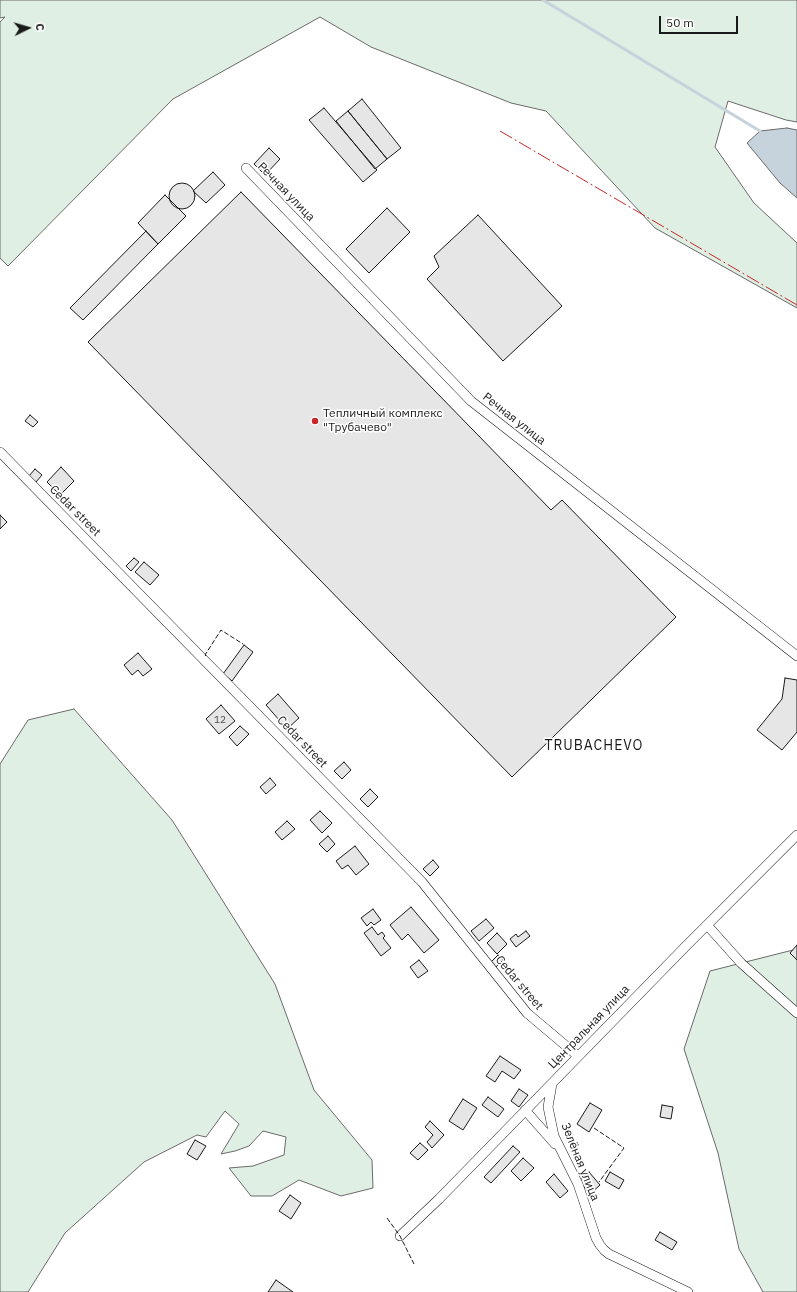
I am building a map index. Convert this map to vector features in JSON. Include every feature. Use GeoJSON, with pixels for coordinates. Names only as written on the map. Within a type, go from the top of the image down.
{"type":"FeatureCollection","features":[{"type":"Feature","properties":{"kind":"street","name":"Речная улица"},"geometry":{"type":"LineString","coordinates":[[246,168],[471,401],[797,656]]}},
{"type":"Feature","properties":{"kind":"street","name":"Cedar street"},"geometry":{"type":"LineString","coordinates":[[0,452],[422,882],[527,1013],[578,1056]]}},
{"type":"Feature","properties":{"kind":"street","name":"Центральная улица"},"geometry":{"type":"LineString","coordinates":[[400,1236],[439,1199],[706,925],[797,836]]}},
{"type":"Feature","properties":{"kind":"street"},"geometry":{"type":"LineString","coordinates":[[706,925],[741,963],[797,1013]]}},
{"type":"Feature","properties":{"kind":"street","name":"Зелёная улица"},"geometry":{"type":"LineString","coordinates":[[553,1082],[548,1107],[554,1136],[578,1184],[596,1238],[604,1250],[688,1292]]}},
{"type":"Feature","properties":{"kind":"street"},"geometry":{"type":"LineString","coordinates":[[526,1110],[559,1148]]}},
{"type":"Feature","properties":{"kind":"green space"},"geometry":{"type":"Polygon","coordinates":[[[0,0],[797,0],[797,122],[786,120],[728,101],[715,147],[754,203],[797,243],[797,308],[655,228],[546,111],[511,103],[371,47],[320,17],[173,99],[8,266],[0,258],[0,22],[5,17],[0,18],[0,0]]]}},
{"type":"Feature","properties":{"kind":"green space"},"geometry":{"type":"Polygon","coordinates":[[[74,709],[172,820],[275,984],[314,1090],[372,1160],[373,1188],[341,1196],[299,1180],[272,1196],[251,1196],[229,1168],[253,1166],[284,1155],[286,1137],[263,1131],[249,1146],[221,1154],[239,1124],[225,1111],[206,1137],[197,1135],[144,1162],[65,1233],[28,1292],[0,1292],[0,764],[28,720],[74,709]]]}},
{"type":"Feature","properties":{"kind":"green space"},"geometry":{"type":"Polygon","coordinates":[[[797,949],[797,1292],[763,1292],[739,1249],[718,1153],[684,1049],[710,971],[797,949]]]}},
{"type":"Feature","properties":{"kind":"shaded area"},"geometry":{"type":"Polygon","coordinates":[[[787,128],[797,130],[797,198],[780,183],[747,143],[760,131],[787,128]]]}},
{"type":"Feature","properties":{"kind":"building"},"geometry":{"type":"Polygon","coordinates":[[[362,99],[401,148],[387,159],[348,111],[362,99]]]}},
{"type":"Feature","properties":{"kind":"building"},"geometry":{"type":"Polygon","coordinates":[[[324,108],[377,170],[363,182],[309,120],[324,108]]]}},
{"type":"Feature","properties":{"kind":"building"},"geometry":{"type":"Polygon","coordinates":[[[348,111],[387,159],[375,169],[336,121],[348,111]]]}},
{"type":"Feature","properties":{"kind":"building"},"geometry":{"type":"Polygon","coordinates":[[[269,148],[280,159],[265,175],[254,164],[269,148]]]}},
{"type":"Feature","properties":{"kind":"building"},"geometry":{"type":"Polygon","coordinates":[[[213,172],[225,185],[206,203],[193,191],[213,172]]]}},
{"type":"Feature","properties":{"kind":"building"},"geometry":{"type":"Polygon","coordinates":[[[182,183],[191,187],[195,196],[191,205],[182,209],[173,205],[169,196],[173,187],[182,183]]]}},
{"type":"Feature","properties":{"kind":"building","name":"Тепличный комплекс \"Трубачево\""},"geometry":{"type":"Polygon","coordinates":[[[241,192],[551,510],[562,500],[676,617],[512,777],[88,342],[241,192]]]}},
{"type":"Feature","properties":{"kind":"building"},"geometry":{"type":"Polygon","coordinates":[[[165,195],[186,216],[158,244],[138,223],[165,195]]]}},
{"type":"Feature","properties":{"kind":"building"},"geometry":{"type":"Polygon","coordinates":[[[387,208],[410,232],[369,273],[346,249],[387,208]]]}},
{"type":"Feature","properties":{"kind":"building"},"geometry":{"type":"Polygon","coordinates":[[[478,215],[562,306],[503,361],[427,279],[439,267],[434,256],[478,215]]]}},
{"type":"Feature","properties":{"kind":"building"},"geometry":{"type":"Polygon","coordinates":[[[146,231],[158,244],[83,320],[70,308],[146,231]]]}},
{"type":"Feature","properties":{"kind":"building"},"geometry":{"type":"Polygon","coordinates":[[[30,415],[38,422],[33,427],[25,421],[30,415]]]}},
{"type":"Feature","properties":{"kind":"building"},"geometry":{"type":"Polygon","coordinates":[[[61,467],[74,481],[60,495],[47,482],[61,467]]]}},
{"type":"Feature","properties":{"kind":"building"},"geometry":{"type":"Polygon","coordinates":[[[35,469],[42,475],[36,482],[29,476],[35,469]]]}},
{"type":"Feature","properties":{"kind":"building"},"geometry":{"type":"Polygon","coordinates":[[[0,515],[7,522],[0,529],[0,515]]]}},
{"type":"Feature","properties":{"kind":"building"},"geometry":{"type":"Polygon","coordinates":[[[134,558],[139,562],[131,571],[126,566],[134,558]]]}},
{"type":"Feature","properties":{"kind":"building"},"geometry":{"type":"Polygon","coordinates":[[[144,562],[159,575],[150,585],[135,572],[144,562]]]}},
{"type":"Feature","properties":{"kind":"building"},"geometry":{"type":"Polygon","coordinates":[[[244,645],[253,652],[232,681],[223,674],[244,645]]]}},
{"type":"Feature","properties":{"kind":"building"},"geometry":{"type":"Polygon","coordinates":[[[138,653],[152,669],[143,676],[138,670],[132,675],[124,665],[138,653]]]}},
{"type":"Feature","properties":{"kind":"building"},"geometry":{"type":"Polygon","coordinates":[[[785,678],[797,680],[797,732],[782,750],[757,730],[782,699],[785,678]]]}},
{"type":"Feature","properties":{"kind":"building"},"geometry":{"type":"Polygon","coordinates":[[[278,694],[299,718],[287,729],[266,705],[278,694]]]}},
{"type":"Feature","properties":{"kind":"building"},"geometry":{"type":"Polygon","coordinates":[[[221,705],[235,721],[219,734],[206,719],[221,705]]]}},
{"type":"Feature","properties":{"kind":"building"},"geometry":{"type":"Polygon","coordinates":[[[240,726],[249,734],[237,746],[229,737],[240,726]]]}},
{"type":"Feature","properties":{"kind":"building"},"geometry":{"type":"Polygon","coordinates":[[[344,762],[351,770],[342,779],[334,771],[344,762]]]}},
{"type":"Feature","properties":{"kind":"building"},"geometry":{"type":"Polygon","coordinates":[[[270,778],[276,785],[266,794],[260,787],[270,778]]]}},
{"type":"Feature","properties":{"kind":"building"},"geometry":{"type":"Polygon","coordinates":[[[370,789],[378,797],[368,807],[360,799],[370,789]]]}},
{"type":"Feature","properties":{"kind":"building"},"geometry":{"type":"Polygon","coordinates":[[[320,811],[332,823],[322,833],[310,820],[320,811]]]}},
{"type":"Feature","properties":{"kind":"building"},"geometry":{"type":"Polygon","coordinates":[[[287,821],[295,829],[282,840],[275,832],[287,821]]]}},
{"type":"Feature","properties":{"kind":"building"},"geometry":{"type":"Polygon","coordinates":[[[328,836],[335,844],[327,852],[319,844],[328,836]]]}},
{"type":"Feature","properties":{"kind":"building"},"geometry":{"type":"Polygon","coordinates":[[[355,846],[369,864],[356,875],[348,865],[342,869],[336,861],[355,846]]]}},
{"type":"Feature","properties":{"kind":"building"},"geometry":{"type":"Polygon","coordinates":[[[433,860],[439,867],[430,876],[423,869],[433,860]]]}},
{"type":"Feature","properties":{"kind":"building"},"geometry":{"type":"Polygon","coordinates":[[[411,907],[439,940],[424,953],[408,934],[402,940],[390,925],[411,907]]]}},
{"type":"Feature","properties":{"kind":"building"},"geometry":{"type":"Polygon","coordinates":[[[373,909],[381,920],[374,925],[371,922],[367,926],[361,918],[373,909]]]}},
{"type":"Feature","properties":{"kind":"building"},"geometry":{"type":"Polygon","coordinates":[[[486,919],[494,928],[479,941],[471,931],[486,919]]]}},
{"type":"Feature","properties":{"kind":"building"},"geometry":{"type":"Polygon","coordinates":[[[372,927],[378,935],[382,932],[385,936],[383,938],[391,948],[381,956],[364,933],[372,927]]]}},
{"type":"Feature","properties":{"kind":"building"},"geometry":{"type":"Polygon","coordinates":[[[526,931],[530,936],[516,947],[510,939],[516,934],[518,937],[526,931]]]}},
{"type":"Feature","properties":{"kind":"building"},"geometry":{"type":"Polygon","coordinates":[[[497,933],[507,944],[497,954],[487,943],[497,933]]]}},
{"type":"Feature","properties":{"kind":"building"},"geometry":{"type":"Polygon","coordinates":[[[797,945],[797,960],[790,953],[797,945]]]}},
{"type":"Feature","properties":{"kind":"building"},"geometry":{"type":"Polygon","coordinates":[[[498,955],[503,960],[494,969],[489,964],[498,955]]]}},
{"type":"Feature","properties":{"kind":"building"},"geometry":{"type":"Polygon","coordinates":[[[419,960],[428,971],[418,978],[410,967],[419,960]]]}},
{"type":"Feature","properties":{"kind":"building"},"geometry":{"type":"Polygon","coordinates":[[[500,1056],[521,1070],[514,1079],[502,1071],[495,1082],[486,1076],[500,1056]]]}},
{"type":"Feature","properties":{"kind":"building"},"geometry":{"type":"Polygon","coordinates":[[[519,1089],[528,1095],[519,1107],[511,1101],[519,1089]]]}},
{"type":"Feature","properties":{"kind":"building"},"geometry":{"type":"Polygon","coordinates":[[[488,1097],[504,1109],[498,1117],[482,1105],[488,1097]]]}},
{"type":"Feature","properties":{"kind":"building"},"geometry":{"type":"Polygon","coordinates":[[[463,1099],[477,1108],[463,1130],[449,1121],[463,1099]]]}},
{"type":"Feature","properties":{"kind":"building"},"geometry":{"type":"Polygon","coordinates":[[[590,1103],[602,1110],[589,1132],[577,1124],[590,1103]]]}},
{"type":"Feature","properties":{"kind":"building"},"geometry":{"type":"Polygon","coordinates":[[[662,1105],[673,1107],[671,1119],[660,1117],[662,1105]]]}},
{"type":"Feature","properties":{"kind":"building"},"geometry":{"type":"Polygon","coordinates":[[[430,1121],[444,1135],[432,1148],[427,1142],[433,1135],[425,1127],[430,1121]]]}},
{"type":"Feature","properties":{"kind":"building"},"geometry":{"type":"Polygon","coordinates":[[[195,1140],[206,1146],[197,1160],[187,1154],[195,1140]]]}},
{"type":"Feature","properties":{"kind":"building"},"geometry":{"type":"Polygon","coordinates":[[[420,1143],[428,1150],[418,1160],[410,1153],[420,1143]]]}},
{"type":"Feature","properties":{"kind":"building"},"geometry":{"type":"Polygon","coordinates":[[[513,1146],[520,1152],[491,1183],[484,1177],[513,1146]]]}},
{"type":"Feature","properties":{"kind":"building"},"geometry":{"type":"Polygon","coordinates":[[[523,1158],[534,1168],[521,1181],[511,1171],[523,1158]]]}},
{"type":"Feature","properties":{"kind":"building"},"geometry":{"type":"Polygon","coordinates":[[[589,1172],[600,1185],[590,1194],[579,1181],[589,1172]]]}},
{"type":"Feature","properties":{"kind":"building"},"geometry":{"type":"Polygon","coordinates":[[[610,1172],[624,1180],[619,1189],[605,1181],[610,1172]]]}},
{"type":"Feature","properties":{"kind":"building"},"geometry":{"type":"Polygon","coordinates":[[[554,1174],[568,1191],[560,1198],[546,1182],[554,1174]]]}},
{"type":"Feature","properties":{"kind":"building"},"geometry":{"type":"Polygon","coordinates":[[[290,1195],[301,1203],[291,1219],[279,1211],[290,1195]]]}},
{"type":"Feature","properties":{"kind":"building"},"geometry":{"type":"Polygon","coordinates":[[[660,1232],[677,1242],[672,1250],[655,1240],[660,1232]]]}},
{"type":"Feature","properties":{"kind":"building"},"geometry":{"type":"Polygon","coordinates":[[[276,1280],[293,1292],[268,1292],[276,1280]]]}},
{"type":"Feature","properties":{"kind":"waterway"},"geometry":{"type":"LineString","coordinates":[[543,0],[760,131]]}},
{"type":"Feature","properties":{"kind":"fence"},"geometry":{"type":"LineString","coordinates":[[206,656],[205,655],[221,630],[243,644]]}},
{"type":"Feature","properties":{"kind":"fence"},"geometry":{"type":"LineString","coordinates":[[594,1128],[624,1148],[599,1182]]}},
{"type":"Feature","properties":{"kind":"fence"},"geometry":{"type":"LineString","coordinates":[[387,1218],[400,1236],[414,1264]]}},
{"type":"Feature","properties":{"kind":"power"},"geometry":{"type":"LineString","coordinates":[[500,131],[797,305]]}},
{"type":"Feature","properties":{"kind":"place","name":"Тепличный комплекс \"Трубачево\""},"geometry":{"type":"Point","coordinates":[315,421]}},
{"type":"Feature","properties":{"kind":"district","name":"TRUBACHEVO"},"geometry":{"type":"Point","coordinates":[594,746]}}]}
